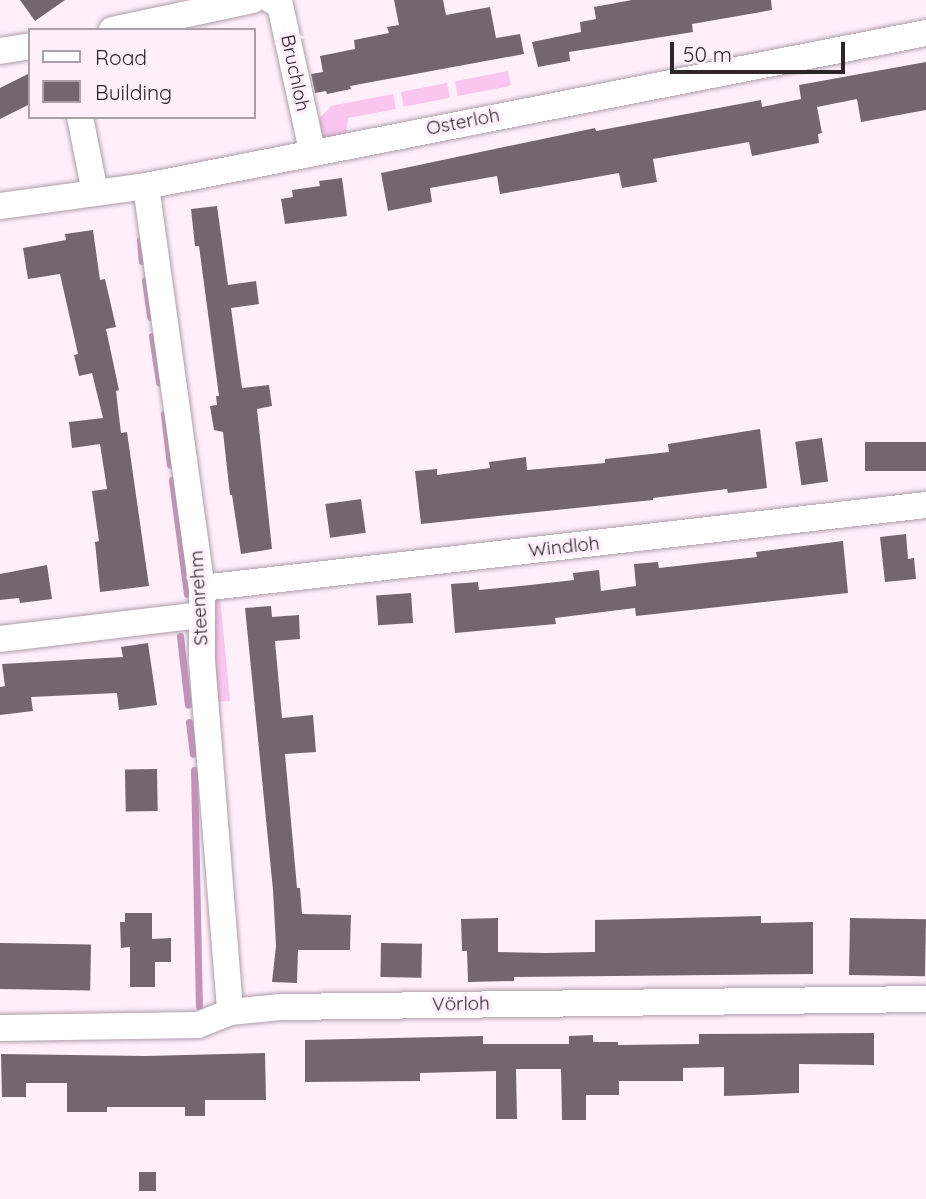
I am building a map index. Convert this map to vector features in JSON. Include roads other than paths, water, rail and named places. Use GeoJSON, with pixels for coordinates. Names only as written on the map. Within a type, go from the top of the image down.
{"type":"FeatureCollection","features":[{"type":"Feature","properties":{"kind":"street"},"geometry":{"type":"LineString","coordinates":[[121,28],[253,0]]}},
{"type":"Feature","properties":{"kind":"street","name":"Bruchloh"},"geometry":{"type":"LineString","coordinates":[[271,0],[280,5],[312,152]]}},
{"type":"Feature","properties":{"kind":"street","name":"Osterloh"},"geometry":{"type":"LineString","coordinates":[[0,206],[146,186],[926,33]]}},
{"type":"Feature","properties":{"kind":"street"},"geometry":{"type":"LineString","coordinates":[[0,51],[28,46]]}},
{"type":"Feature","properties":{"kind":"street"},"geometry":{"type":"LineString","coordinates":[[80,119],[95,193]]}},
{"type":"Feature","properties":{"kind":"street","name":"Steenrehm"},"geometry":{"type":"LineString","coordinates":[[146,186],[202,588],[202,661],[230,1012]]}},
{"type":"Feature","properties":{"kind":"street","name":"Windloh"},"geometry":{"type":"LineString","coordinates":[[202,588],[926,505]]}},
{"type":"Feature","properties":{"kind":"street"},"geometry":{"type":"LineString","coordinates":[[0,639],[202,615]]}},
{"type":"Feature","properties":{"kind":"street","name":"Vörloh"},"geometry":{"type":"LineString","coordinates":[[0,1028],[198,1026],[230,1012],[443,1004],[926,999]]}},
{"type":"Feature","properties":{"kind":"waterway"},"geometry":{"type":"LineString","coordinates":[[140,240],[142,261]]}},
{"type":"Feature","properties":{"kind":"waterway"},"geometry":{"type":"LineString","coordinates":[[145,280],[150,317]]}},
{"type":"Feature","properties":{"kind":"waterway"},"geometry":{"type":"LineString","coordinates":[[152,336],[159,382]]}},
{"type":"Feature","properties":{"kind":"waterway"},"geometry":{"type":"LineString","coordinates":[[164,414],[170,465]]}},
{"type":"Feature","properties":{"kind":"waterway"},"geometry":{"type":"LineString","coordinates":[[172,480],[187,594]]}},
{"type":"Feature","properties":{"kind":"waterway"},"geometry":{"type":"LineString","coordinates":[[180,636],[188,705]]}},
{"type":"Feature","properties":{"kind":"waterway"},"geometry":{"type":"LineString","coordinates":[[189,722],[193,754]]}},
{"type":"Feature","properties":{"kind":"waterway"},"geometry":{"type":"LineString","coordinates":[[194,770],[199,1006]]}}]}
